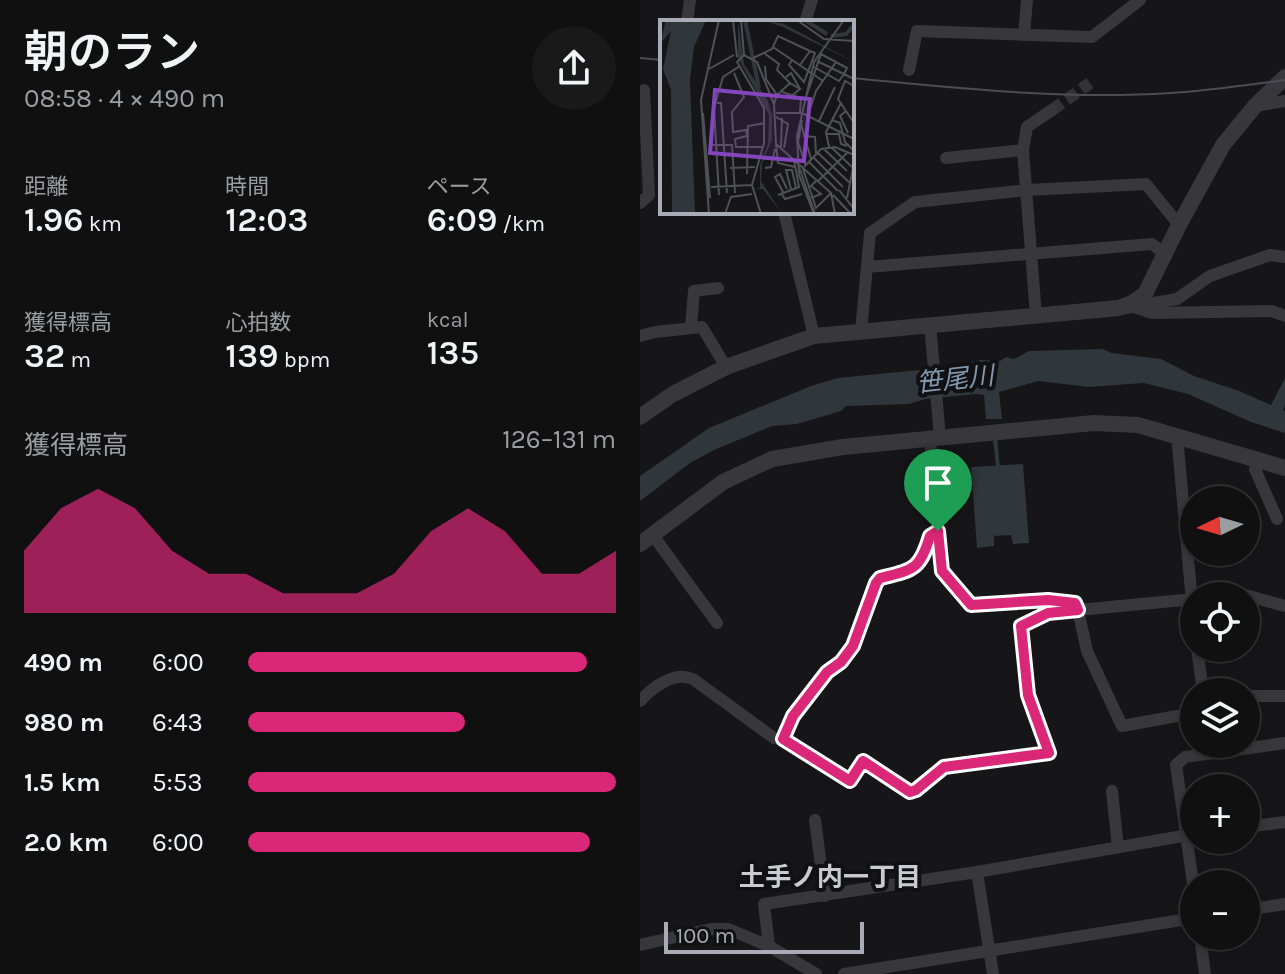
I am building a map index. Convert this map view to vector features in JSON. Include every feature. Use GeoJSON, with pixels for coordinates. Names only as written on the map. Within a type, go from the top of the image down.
{"type":"FeatureCollection","features":[{"type":"Feature","properties":{"kind":"street"},"geometry":{"type":"LineString","coordinates":[[687,20],[690,0]]}},
{"type":"Feature","properties":{"kind":"street"},"geometry":{"type":"LineString","coordinates":[[1024,35],[1027,0]]}},
{"type":"Feature","properties":{"kind":"street"},"geometry":{"type":"LineString","coordinates":[[909,70],[917,31],[1092,37],[1140,0]]}},
{"type":"Feature","properties":{"kind":"street"},"geometry":{"type":"LineString","coordinates":[[1126,307],[1145,294],[1223,145],[1255,106],[1285,77]]}},
{"type":"Feature","properties":{"kind":"street"},"geometry":{"type":"LineString","coordinates":[[644,90],[647,198]]}},
{"type":"Feature","properties":{"kind":"street"},"geometry":{"type":"LineString","coordinates":[[1255,106],[1285,101]]}},
{"type":"Feature","properties":{"kind":"street"},"geometry":{"type":"LineString","coordinates":[[1036,316],[1023,150],[1027,127],[1052,110]]}},
{"type":"Feature","properties":{"kind":"street"},"geometry":{"type":"LineString","coordinates":[[946,158],[1023,150]]}},
{"type":"Feature","properties":{"kind":"street"},"geometry":{"type":"LineString","coordinates":[[861,332],[870,233],[915,202],[1027,190],[1146,184],[1179,225]]}},
{"type":"Feature","properties":{"kind":"street"},"geometry":{"type":"LineString","coordinates":[[784,214],[814,336]]}},
{"type":"Feature","properties":{"kind":"street"},"geometry":{"type":"LineString","coordinates":[[867,267],[1152,244],[1165,254]]}},
{"type":"Feature","properties":{"kind":"street"},"geometry":{"type":"LineString","coordinates":[[640,417],[673,394],[726,367],[814,336],[930,329],[1177,299],[1210,276],[1270,255],[1285,257]]}},
{"type":"Feature","properties":{"kind":"street"},"geometry":{"type":"LineString","coordinates":[[691,327],[694,291],[718,288]]}},
{"type":"Feature","properties":{"kind":"street"},"geometry":{"type":"LineString","coordinates":[[1126,307],[1152,313],[1272,311],[1285,316]]}},
{"type":"Feature","properties":{"kind":"street"},"geometry":{"type":"LineString","coordinates":[[640,336],[702,327],[726,367]]}},
{"type":"Feature","properties":{"kind":"street"},"geometry":{"type":"LineString","coordinates":[[930,329],[942,571],[971,605],[1048,600],[1075,603],[1087,651],[1122,726],[1180,716]]}},
{"type":"Feature","properties":{"kind":"street"},"geometry":{"type":"LineString","coordinates":[[717,623],[646,539],[723,482],[772,459],[936,433],[1094,423],[1138,425],[1285,468]]}},
{"type":"Feature","properties":{"kind":"street"},"geometry":{"type":"LineString","coordinates":[[1177,435],[1190,582]]}},
{"type":"Feature","properties":{"kind":"street"},"geometry":{"type":"LineString","coordinates":[[1258,460],[1255,469],[1277,519]]}},
{"type":"Feature","properties":{"kind":"street"},"geometry":{"type":"LineString","coordinates":[[783,739],[793,716],[827,672],[841,662],[853,646],[876,583],[880,578],[918,566],[924,558],[930,536],[938,531]]}},
{"type":"Feature","properties":{"kind":"street"},"geometry":{"type":"LineString","coordinates":[[1260,599],[1285,606]]}},
{"type":"Feature","properties":{"kind":"street"},"geometry":{"type":"LineString","coordinates":[[640,701],[673,677],[693,679],[774,738],[783,739],[850,781],[863,761],[910,792],[944,767],[1049,753],[1028,695],[1021,626],[1048,613],[1180,600]]}},
{"type":"Feature","properties":{"kind":"street"},"geometry":{"type":"LineString","coordinates":[[1260,696],[1285,696]]}},
{"type":"Feature","properties":{"kind":"street"},"geometry":{"type":"LineString","coordinates":[[1180,784],[1176,765],[1185,757],[1285,743]]}},
{"type":"Feature","properties":{"kind":"street"},"geometry":{"type":"LineString","coordinates":[[1112,791],[1118,847]]}},
{"type":"Feature","properties":{"kind":"street"},"geometry":{"type":"LineString","coordinates":[[815,820],[825,896]]}},
{"type":"Feature","properties":{"kind":"street"},"geometry":{"type":"LineString","coordinates":[[1260,825],[1285,822]]}},
{"type":"Feature","properties":{"kind":"street"},"geometry":{"type":"LineString","coordinates":[[769,946],[764,904],[1180,837]]}},
{"type":"Feature","properties":{"kind":"street"},"geometry":{"type":"LineString","coordinates":[[977,872],[993,974]]}},
{"type":"Feature","properties":{"kind":"street"},"geometry":{"type":"LineString","coordinates":[[1260,908],[1285,904]]}},
{"type":"Feature","properties":{"kind":"street"},"geometry":{"type":"LineString","coordinates":[[844,974],[886,971],[989,950],[1180,920]]}},
{"type":"Feature","properties":{"kind":"street"},"geometry":{"type":"LineString","coordinates":[[640,945],[720,927],[769,946],[816,974]]}},
{"type":"Feature","properties":{"kind":"street"},"geometry":{"type":"LineString","coordinates":[[1202,950],[1205,974]]}},
{"type":"Feature","properties":{"kind":"water","name":"笹尾川"},"geometry":{"type":"Polygon","coordinates":[[[1102,349],[1161,359],[1194,376],[1271,405],[1285,378],[1285,433],[1251,422],[1188,394],[1144,383],[1089,387],[1038,381],[999,392],[1002,419],[986,419],[984,395],[976,394],[925,399],[909,404],[846,406],[841,411],[797,424],[772,426],[690,463],[640,501],[640,476],[709,428],[811,386],[838,378],[929,369],[981,360],[1000,361],[1006,357],[1014,359],[1029,351],[1102,349]]]}},
{"type":"Feature","properties":{"kind":"water"},"geometry":{"type":"Polygon","coordinates":[[[1023,464],[1029,543],[1013,544],[1011,535],[994,536],[994,546],[977,548],[971,467],[1023,464]]]}},
{"type":"Feature","properties":{"kind":"waterway"},"geometry":{"type":"LineString","coordinates":[[995,438],[998,467]]}},
{"type":"Feature","properties":{"kind":"tunnel"},"geometry":{"type":"LineString","coordinates":[[1052,110],[1090,83]]}},
{"type":"Feature","properties":{"kind":"tram line"},"geometry":{"type":"LineString","coordinates":[[640,58],[660,60]]}},
{"type":"Feature","properties":{"kind":"tram line"},"geometry":{"type":"LineString","coordinates":[[854,78],[1010,92],[1090,95],[1184,92],[1285,80]]}},
{"type":"Feature","properties":{"kind":"district","name":"土手ノ内一丁目"},"geometry":{"type":"Point","coordinates":[830,877]}},
{"type":"Feature","properties":{"kind":"route"},"geometry":{"type":"LineString","coordinates":[[938,531],[942,571],[971,605],[1048,600],[1075,603],[1078,610],[1048,613],[1021,626],[1028,695],[1049,753],[944,767],[910,792],[863,761],[850,781],[783,739],[793,716],[827,672],[841,662],[853,646],[876,583],[880,578],[918,566],[924,558],[930,536],[938,531]]}}]}
